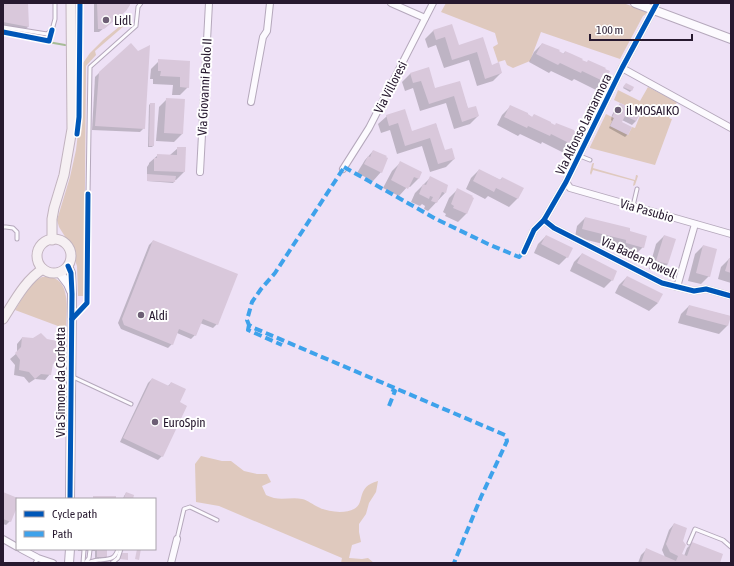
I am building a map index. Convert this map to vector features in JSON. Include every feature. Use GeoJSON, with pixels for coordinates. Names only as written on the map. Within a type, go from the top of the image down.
{"type":"FeatureCollection","features":[{"type":"Feature","properties":{"kind":"main road"},"geometry":{"type":"LineString","coordinates":[[52,240],[52,219],[64,174],[72,129],[71,3]]}},
{"type":"Feature","properties":{"kind":"main road"},"geometry":{"type":"LineString","coordinates":[[58,240],[63,242],[70,250],[71,255],[68,266],[59,272],[50,273],[43,269],[38,259],[39,249],[47,241],[58,240]]}},
{"type":"Feature","properties":{"kind":"main road"},"geometry":{"type":"LineString","coordinates":[[3,319],[36,273],[43,269]]}},
{"type":"Feature","properties":{"kind":"street","name":"Via Giovanni Paolo II"},"geometry":{"type":"LineString","coordinates":[[200,172],[209,3]]}},
{"type":"Feature","properties":{"kind":"street"},"geometry":{"type":"LineString","coordinates":[[251,102],[263,36],[267,31],[270,3]]}},
{"type":"Feature","properties":{"kind":"street"},"geometry":{"type":"LineString","coordinates":[[391,3],[425,18]]}},
{"type":"Feature","properties":{"kind":"street","name":"Via Villoresi"},"geometry":{"type":"LineString","coordinates":[[343,169],[369,128],[433,3]]}},
{"type":"Feature","properties":{"kind":"street"},"geometry":{"type":"LineString","coordinates":[[635,3],[655,6],[731,38]]}},
{"type":"Feature","properties":{"kind":"street","name":"Via Alfonso Lamarmora"},"geometry":{"type":"LineString","coordinates":[[524,252],[534,230],[544,220],[580,156],[622,68],[655,6]]}},
{"type":"Feature","properties":{"kind":"street"},"geometry":{"type":"LineString","coordinates":[[622,68],[731,128]]}},
{"type":"Feature","properties":{"kind":"street","name":"Via Pasubio"},"geometry":{"type":"LineString","coordinates":[[566,182],[570,188],[731,234]]}},
{"type":"Feature","properties":{"kind":"street","name":"Via Baden Powell"},"geometry":{"type":"LineString","coordinates":[[544,220],[554,228],[662,283],[694,291],[706,289],[731,296]]}},
{"type":"Feature","properties":{"kind":"street"},"geometry":{"type":"LineString","coordinates":[[677,287],[695,224]]}},
{"type":"Feature","properties":{"kind":"street","name":"Via Simone da Corbetta"},"geometry":{"type":"LineString","coordinates":[[68,266],[72,273],[70,498]]}},
{"type":"Feature","properties":{"kind":"street","name":"Via Simone da Corbetta"},"geometry":{"type":"LineString","coordinates":[[59,272],[68,284],[72,294]]}},
{"type":"Feature","properties":{"kind":"street"},"geometry":{"type":"LineString","coordinates":[[3,539],[16,546]]}},
{"type":"Feature","properties":{"kind":"street"},"geometry":{"type":"LineString","coordinates":[[171,563],[177,539]]}},
{"type":"Feature","properties":{"kind":"street"},"geometry":{"type":"LineString","coordinates":[[22,550],[36,560],[53,563]]}},
{"type":"Feature","properties":{"kind":"street"},"geometry":{"type":"LineString","coordinates":[[69,563],[70,550]]}},
{"type":"Feature","properties":{"kind":"lane"},"geometry":{"type":"LineString","coordinates":[[3,28],[47,34],[52,30],[55,19],[55,3]]}},
{"type":"Feature","properties":{"kind":"lane"},"geometry":{"type":"LineString","coordinates":[[88,194],[90,68],[136,26],[138,7],[141,3]]}},
{"type":"Feature","properties":{"kind":"lane"},"geometry":{"type":"LineString","coordinates":[[580,156],[590,160]]}},
{"type":"Feature","properties":{"kind":"lane"},"geometry":{"type":"LineString","coordinates":[[632,206],[637,189]]}},
{"type":"Feature","properties":{"kind":"lane"},"geometry":{"type":"LineString","coordinates":[[3,227],[6,226],[13,228],[16,232],[17,239]]}},
{"type":"Feature","properties":{"kind":"lane"},"geometry":{"type":"LineString","coordinates":[[71,377],[74,377],[131,404]]}},
{"type":"Feature","properties":{"kind":"lane"},"geometry":{"type":"LineString","coordinates":[[177,539],[184,509],[190,507],[217,520]]}},
{"type":"Feature","properties":{"kind":"lane"},"geometry":{"type":"LineString","coordinates":[[689,543],[695,529],[723,540],[731,547]]}},
{"type":"Feature","properties":{"kind":"lane"},"geometry":{"type":"LineString","coordinates":[[84,550],[84,563]]}},
{"type":"Feature","properties":{"kind":"lane"},"geometry":{"type":"LineString","coordinates":[[84,563],[89,558],[90,550]]}},
{"type":"Feature","properties":{"kind":"lane"},"geometry":{"type":"LineString","coordinates":[[84,563],[97,560],[108,560],[113,558],[118,550]]}},
{"type":"Feature","properties":{"kind":"lane"},"geometry":{"type":"LineString","coordinates":[[112,563],[118,558],[121,550]]}},
{"type":"Feature","properties":{"kind":"shaded area"},"geometry":{"type":"Polygon","coordinates":[[[446,3],[623,3],[643,10],[646,14],[643,16],[620,59],[541,32],[530,61],[513,68],[507,65],[505,60],[498,62],[493,47],[498,44],[495,33],[441,12],[446,3]]]}},
{"type":"Feature","properties":{"kind":"shaded area"},"geometry":{"type":"Polygon","coordinates":[[[131,17],[132,19],[95,51],[96,55],[86,66],[84,296],[78,296],[77,266],[69,243],[59,227],[57,220],[70,177],[76,150],[80,117],[81,74],[83,63],[90,53],[103,40],[131,17]]]}},
{"type":"Feature","properties":{"kind":"shaded area"},"geometry":{"type":"Polygon","coordinates":[[[648,87],[677,102],[669,118],[672,119],[655,165],[590,148],[606,114],[614,118],[610,126],[628,135],[632,127],[635,128],[641,113],[614,100],[618,90],[640,101],[648,87]]]}},
{"type":"Feature","properties":{"kind":"shaded area"},"geometry":{"type":"Polygon","coordinates":[[[593,163],[593,168],[635,180],[637,175],[635,185],[633,186],[634,181],[593,170],[591,175],[590,173],[593,163]]]}},
{"type":"Feature","properties":{"kind":"shaded area"},"geometry":{"type":"Polygon","coordinates":[[[42,277],[51,277],[58,280],[62,285],[65,292],[67,307],[66,329],[15,310],[31,284],[42,277]]]}},
{"type":"Feature","properties":{"kind":"shaded area"},"geometry":{"type":"Polygon","coordinates":[[[201,456],[222,461],[231,461],[244,471],[257,474],[267,474],[271,482],[262,486],[266,495],[268,496],[277,499],[302,499],[322,509],[331,511],[346,512],[354,509],[360,503],[363,491],[366,487],[378,481],[376,492],[369,503],[366,514],[359,524],[361,542],[352,545],[349,558],[368,558],[374,563],[341,563],[342,558],[219,506],[196,502],[195,464],[201,456]]]}},
{"type":"Feature","properties":{"kind":"building"},"geometry":{"type":"Polygon","coordinates":[[[3,3],[28,3],[29,27],[3,22],[3,3]]]}},
{"type":"Feature","properties":{"kind":"building","name":"Lidl"},"geometry":{"type":"Polygon","coordinates":[[[97,3],[130,3],[130,5],[126,11],[104,29],[98,29],[97,3]]]}},
{"type":"Feature","properties":{"kind":"building"},"geometry":{"type":"Polygon","coordinates":[[[452,24],[459,45],[483,37],[492,65],[499,62],[502,73],[485,79],[477,52],[452,60],[445,37],[436,40],[433,30],[452,24]]]}},
{"type":"Feature","properties":{"kind":"building"},"geometry":{"type":"Polygon","coordinates":[[[131,43],[138,51],[150,45],[145,129],[95,126],[99,72],[131,43]]]}},
{"type":"Feature","properties":{"kind":"building"},"geometry":{"type":"Polygon","coordinates":[[[542,43],[560,50],[559,51],[564,54],[565,51],[583,59],[582,60],[587,62],[588,60],[606,68],[605,69],[610,71],[605,82],[560,63],[558,65],[536,54],[542,43]]]}},
{"type":"Feature","properties":{"kind":"building"},"geometry":{"type":"Polygon","coordinates":[[[158,59],[190,61],[189,88],[180,87],[180,77],[160,76],[161,71],[158,71],[158,59]]]}},
{"type":"Feature","properties":{"kind":"building"},"geometry":{"type":"Polygon","coordinates":[[[429,67],[435,88],[460,81],[468,108],[476,106],[479,116],[462,122],[454,96],[429,104],[421,81],[413,83],[410,73],[429,67]]]}},
{"type":"Feature","properties":{"kind":"building"},"geometry":{"type":"Polygon","coordinates":[[[626,83],[634,87],[632,91],[623,87],[626,83]]]}},
{"type":"Feature","properties":{"kind":"building"},"geometry":{"type":"Polygon","coordinates":[[[594,93],[599,96],[594,107],[589,104],[594,93]]]}},
{"type":"Feature","properties":{"kind":"building"},"geometry":{"type":"Polygon","coordinates":[[[166,98],[185,99],[183,134],[164,133],[166,98]]]}},
{"type":"Feature","properties":{"kind":"building"},"geometry":{"type":"Polygon","coordinates":[[[150,103],[155,103],[154,146],[149,146],[150,103]]]}},
{"type":"Feature","properties":{"kind":"building"},"geometry":{"type":"Polygon","coordinates":[[[620,103],[641,113],[636,121],[625,116],[622,122],[632,127],[628,135],[610,126],[614,118],[612,117],[620,103]]]}},
{"type":"Feature","properties":{"kind":"building"},"geometry":{"type":"Polygon","coordinates":[[[510,105],[528,113],[532,117],[534,114],[555,125],[556,123],[574,130],[579,134],[573,145],[551,134],[550,136],[528,126],[527,128],[504,117],[510,105]]]}},
{"type":"Feature","properties":{"kind":"building"},"geometry":{"type":"Polygon","coordinates":[[[405,109],[412,131],[436,123],[445,150],[452,148],[455,159],[438,164],[430,138],[405,146],[398,123],[389,126],[386,115],[405,109]]]}},
{"type":"Feature","properties":{"kind":"building"},"geometry":{"type":"Polygon","coordinates":[[[177,147],[186,147],[185,172],[154,171],[154,158],[157,158],[157,154],[177,155],[177,147]]]}},
{"type":"Feature","properties":{"kind":"building"},"geometry":{"type":"Polygon","coordinates":[[[373,150],[387,156],[386,157],[388,158],[382,173],[364,164],[368,156],[370,157],[373,150]]]}},
{"type":"Feature","properties":{"kind":"building"},"geometry":{"type":"Polygon","coordinates":[[[400,161],[422,172],[419,179],[414,177],[408,189],[391,180],[400,161]]]}},
{"type":"Feature","properties":{"kind":"building"},"geometry":{"type":"Polygon","coordinates":[[[479,169],[501,180],[502,177],[524,188],[518,199],[496,188],[494,192],[473,181],[479,169]]]}},
{"type":"Feature","properties":{"kind":"building"},"geometry":{"type":"Polygon","coordinates":[[[147,174],[176,176],[175,182],[147,181],[147,174]]]}},
{"type":"Feature","properties":{"kind":"building"},"geometry":{"type":"Polygon","coordinates":[[[430,176],[448,185],[446,193],[442,192],[437,203],[431,201],[433,197],[430,196],[429,199],[419,194],[423,184],[426,185],[430,176]]]}},
{"type":"Feature","properties":{"kind":"building"},"geometry":{"type":"Polygon","coordinates":[[[457,188],[473,196],[472,197],[474,198],[467,214],[453,208],[454,206],[451,204],[457,188]]]}},
{"type":"Feature","properties":{"kind":"building"},"geometry":{"type":"Polygon","coordinates":[[[585,217],[630,228],[630,231],[647,236],[644,248],[626,243],[626,240],[582,229],[585,217]]]}},
{"type":"Feature","properties":{"kind":"building"},"geometry":{"type":"Polygon","coordinates":[[[546,235],[573,248],[568,258],[541,244],[546,235]]]}},
{"type":"Feature","properties":{"kind":"building"},"geometry":{"type":"Polygon","coordinates":[[[664,235],[676,239],[668,264],[656,261],[664,235]]]}},
{"type":"Feature","properties":{"kind":"building"},"geometry":{"type":"Polygon","coordinates":[[[153,240],[238,274],[218,325],[203,319],[196,336],[179,329],[173,345],[124,325],[122,319],[153,240]]]}},
{"type":"Feature","properties":{"kind":"building"},"geometry":{"type":"Polygon","coordinates":[[[703,245],[717,249],[710,277],[696,273],[703,245]]]}},
{"type":"Feature","properties":{"kind":"building"},"geometry":{"type":"Polygon","coordinates":[[[582,253],[617,271],[613,281],[577,263],[582,253]]]}},
{"type":"Feature","properties":{"kind":"building"},"geometry":{"type":"Polygon","coordinates":[[[729,258],[731,258],[731,273],[725,271],[729,258]]]}},
{"type":"Feature","properties":{"kind":"building"},"geometry":{"type":"Polygon","coordinates":[[[627,276],[663,294],[658,303],[622,285],[627,276]]]}},
{"type":"Feature","properties":{"kind":"building"},"geometry":{"type":"Polygon","coordinates":[[[689,305],[731,316],[728,326],[686,315],[689,305]]]}},
{"type":"Feature","properties":{"kind":"building"},"geometry":{"type":"Polygon","coordinates":[[[41,333],[47,339],[57,341],[55,351],[60,358],[53,364],[51,375],[41,374],[35,379],[29,372],[19,370],[20,360],[15,353],[21,347],[22,337],[33,338],[41,333]]]}},
{"type":"Feature","properties":{"kind":"building","name":"EuroSpin"},"geometry":{"type":"Polygon","coordinates":[[[152,378],[169,386],[171,382],[186,389],[180,402],[187,406],[163,457],[123,438],[152,378]]]}},
{"type":"Feature","properties":{"kind":"building"},"geometry":{"type":"Polygon","coordinates":[[[3,492],[18,498],[16,498],[16,510],[11,522],[3,519],[3,492]]]}},
{"type":"Feature","properties":{"kind":"building"},"geometry":{"type":"Polygon","coordinates":[[[126,492],[134,495],[133,498],[124,498],[126,492]]]}},
{"type":"Feature","properties":{"kind":"building"},"geometry":{"type":"Polygon","coordinates":[[[93,496],[116,496],[116,498],[93,498],[93,496]]]}},
{"type":"Feature","properties":{"kind":"building"},"geometry":{"type":"Polygon","coordinates":[[[674,523],[687,528],[683,541],[686,545],[682,554],[687,556],[692,542],[723,554],[720,563],[641,563],[646,548],[676,561],[678,556],[670,552],[666,544],[674,523]]]}},
{"type":"Feature","properties":{"kind":"building"},"geometry":{"type":"Polygon","coordinates":[[[97,550],[107,550],[107,557],[97,557],[97,550]]]}},
{"type":"Feature","properties":{"kind":"building"},"geometry":{"type":"Polygon","coordinates":[[[137,550],[141,550],[139,560],[135,559],[137,550]]]}},
{"type":"Feature","properties":{"kind":"building"},"geometry":{"type":"Polygon","coordinates":[[[120,553],[128,553],[128,560],[120,559],[120,553]]]}},
{"type":"Feature","properties":{"kind":"waterway"},"geometry":{"type":"LineString","coordinates":[[3,34],[65,45]]}},
{"type":"Feature","properties":{"kind":"marked path"},"geometry":{"type":"LineString","coordinates":[[344,167],[436,219],[488,244],[519,257],[524,252]]}},
{"type":"Feature","properties":{"kind":"marked path"},"geometry":{"type":"LineString","coordinates":[[343,169],[275,273],[252,302],[247,320],[249,325],[254,328],[505,435],[507,441],[481,497],[454,563]]}},
{"type":"Feature","properties":{"kind":"marked path"},"geometry":{"type":"LineString","coordinates":[[249,325],[248,330],[282,345]]}},
{"type":"Feature","properties":{"kind":"marked path"},"geometry":{"type":"LineString","coordinates":[[389,388],[395,391],[389,406]]}},
{"type":"Feature","properties":{"kind":"cycle path"},"geometry":{"type":"LineString","coordinates":[[77,134],[79,117],[80,3]]}},
{"type":"Feature","properties":{"kind":"cycle path"},"geometry":{"type":"LineString","coordinates":[[524,252],[534,230],[544,220],[566,182],[622,68],[657,3]]}},
{"type":"Feature","properties":{"kind":"cycle path"},"geometry":{"type":"LineString","coordinates":[[3,32],[49,41],[52,30]]}},
{"type":"Feature","properties":{"kind":"cycle path"},"geometry":{"type":"LineString","coordinates":[[72,319],[87,303],[88,194]]}},
{"type":"Feature","properties":{"kind":"cycle path"},"geometry":{"type":"LineString","coordinates":[[544,220],[554,228],[662,283],[694,291],[706,289],[731,296]]}},
{"type":"Feature","properties":{"kind":"cycle path"},"geometry":{"type":"LineString","coordinates":[[68,266],[71,273],[72,294],[70,498]]}},
{"type":"Feature","properties":{"kind":"place","name":"Lidl"},"geometry":{"type":"Point","coordinates":[106,20]}},
{"type":"Feature","properties":{"kind":"place","name":"il MOSAIKO"},"geometry":{"type":"Point","coordinates":[618,110]}},
{"type":"Feature","properties":{"kind":"place","name":"Aldi"},"geometry":{"type":"Point","coordinates":[141,315]}},
{"type":"Feature","properties":{"kind":"place","name":"EuroSpin"},"geometry":{"type":"Point","coordinates":[155,422]}}]}
